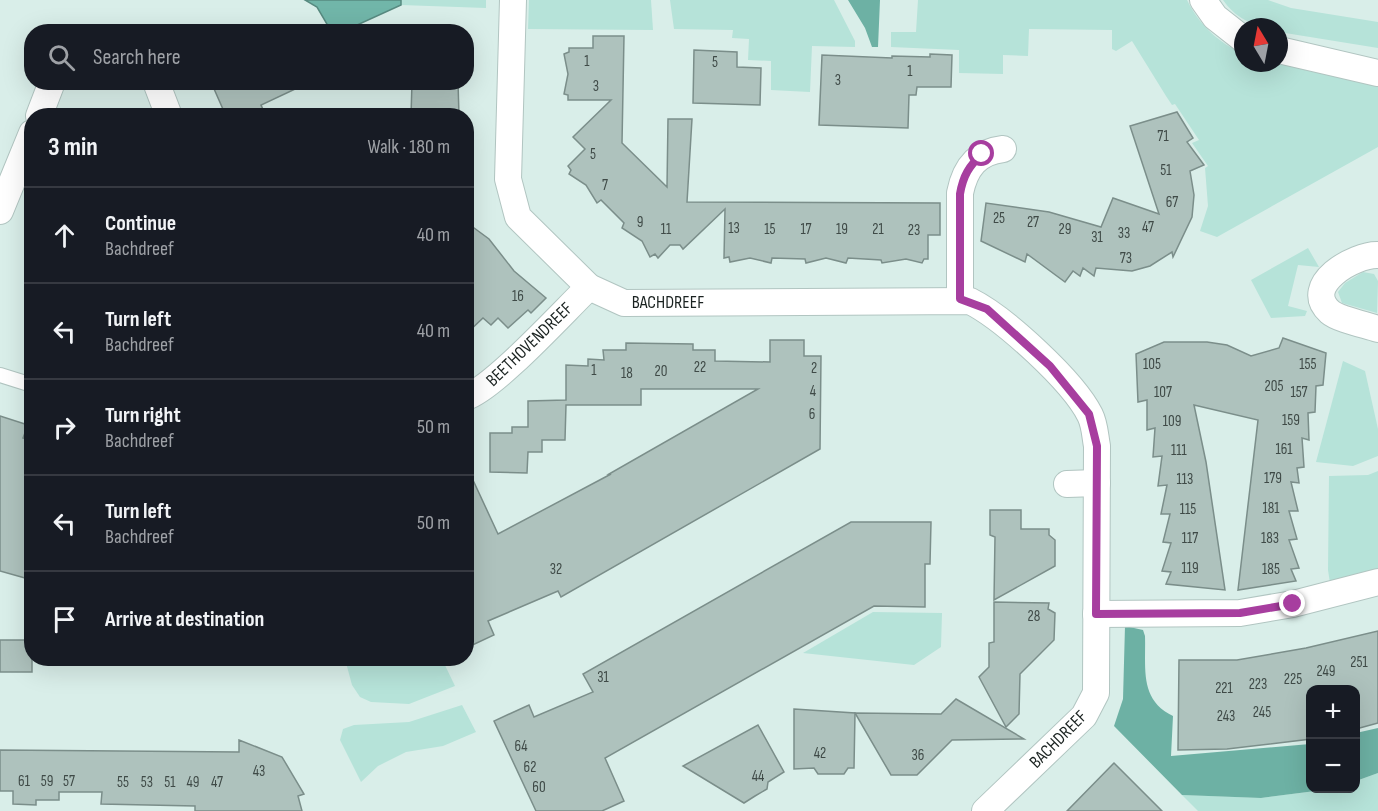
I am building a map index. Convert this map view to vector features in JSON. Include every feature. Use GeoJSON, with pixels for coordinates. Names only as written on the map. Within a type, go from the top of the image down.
{"type":"FeatureCollection","features":[{"type":"Feature","properties":{"kind":"street","name":"BACHDREEF"},"geometry":{"type":"LineString","coordinates":[[513,0],[508,179],[518,217],[589,287],[624,303],[960,299],[987,309],[1050,366],[1075,394],[1094,426],[1097,483],[1096,684],[1091,705],[1084,716],[985,811]]}},
{"type":"Feature","properties":{"kind":"street"},"geometry":{"type":"LineString","coordinates":[[1203,0],[1215,17],[1234,35]]}},
{"type":"Feature","properties":{"kind":"street"},"geometry":{"type":"LineString","coordinates":[[1288,52],[1378,73]]}},
{"type":"Feature","properties":{"kind":"street"},"geometry":{"type":"LineString","coordinates":[[1310,57],[1378,56]]}},
{"type":"Feature","properties":{"kind":"street"},"geometry":{"type":"LineString","coordinates":[[42,108],[49,90]]}},
{"type":"Feature","properties":{"kind":"street"},"geometry":{"type":"LineString","coordinates":[[159,90],[166,108]]}},
{"type":"Feature","properties":{"kind":"street"},"geometry":{"type":"LineString","coordinates":[[960,299],[960,194],[963,180],[970,165],[982,154],[1003,149]]}},
{"type":"Feature","properties":{"kind":"street"},"geometry":{"type":"LineString","coordinates":[[0,211],[24,152]]}},
{"type":"Feature","properties":{"kind":"street"},"geometry":{"type":"LineString","coordinates":[[1378,255],[1362,258],[1333,272],[1325,281],[1322,293],[1323,303],[1330,313],[1378,329]]}},
{"type":"Feature","properties":{"kind":"street","name":"BEETHOVENDREEF"},"geometry":{"type":"LineString","coordinates":[[474,395],[494,379],[589,287]]}},
{"type":"Feature","properties":{"kind":"street"},"geometry":{"type":"LineString","coordinates":[[1067,484],[1097,483]]}},
{"type":"Feature","properties":{"kind":"street"},"geometry":{"type":"LineString","coordinates":[[1096,614],[1240,613],[1293,604],[1378,582]]}},
{"type":"Feature","properties":{"kind":"lane"},"geometry":{"type":"LineString","coordinates":[[0,375],[24,382]]}},
{"type":"Feature","properties":{"kind":"shaded area"},"geometry":{"type":"Polygon","coordinates":[[[305,0],[401,0],[401,5],[359,24],[327,24],[317,7],[305,0]]]}},
{"type":"Feature","properties":{"kind":"shaded area"},"geometry":{"type":"Polygon","coordinates":[[[401,0],[486,0],[486,8],[401,5],[401,0]]]}},
{"type":"Feature","properties":{"kind":"shaded area"},"geometry":{"type":"Polygon","coordinates":[[[529,0],[651,0],[653,30],[528,29],[529,0]]]}},
{"type":"Feature","properties":{"kind":"shaded area"},"geometry":{"type":"Polygon","coordinates":[[[670,0],[834,0],[855,41],[855,47],[812,46],[810,92],[771,90],[771,61],[748,60],[749,39],[732,38],[733,30],[674,29],[670,0]]]}},
{"type":"Feature","properties":{"kind":"shaded area"},"geometry":{"type":"Polygon","coordinates":[[[848,0],[880,0],[878,47],[872,47],[865,28],[848,0]]]}},
{"type":"Feature","properties":{"kind":"shaded area"},"geometry":{"type":"Polygon","coordinates":[[[918,0],[1187,0],[1197,17],[1210,32],[1234,49],[1234,72],[1288,72],[1288,65],[1378,84],[1378,147],[1217,237],[1200,231],[1208,206],[1205,168],[1208,166],[1192,143],[1199,140],[1175,104],[1172,105],[1132,41],[1116,51],[1112,49],[1112,30],[1029,29],[1028,56],[1003,55],[1003,74],[959,73],[959,50],[891,47],[891,32],[916,32],[918,0]]]}},
{"type":"Feature","properties":{"kind":"shaded area"},"geometry":{"type":"Polygon","coordinates":[[[1223,0],[1268,0],[1291,8],[1378,22],[1378,48],[1288,33],[1288,18],[1242,18],[1223,0]]]}},
{"type":"Feature","properties":{"kind":"shaded area"},"geometry":{"type":"Polygon","coordinates":[[[1308,248],[1319,267],[1298,265],[1288,306],[1307,311],[1305,316],[1271,318],[1251,280],[1308,248]]]}},
{"type":"Feature","properties":{"kind":"shaded area"},"geometry":{"type":"Polygon","coordinates":[[[1363,272],[1374,274],[1378,281],[1377,313],[1342,303],[1338,292],[1345,283],[1363,272]]]}},
{"type":"Feature","properties":{"kind":"shaded area"},"geometry":{"type":"Polygon","coordinates":[[[1343,361],[1365,371],[1378,429],[1378,456],[1353,466],[1316,462],[1343,361]]]}},
{"type":"Feature","properties":{"kind":"shaded area"},"geometry":{"type":"Polygon","coordinates":[[[1378,471],[1378,569],[1330,583],[1328,570],[1329,476],[1368,475],[1378,471]]]}},
{"type":"Feature","properties":{"kind":"shaded area"},"geometry":{"type":"Polygon","coordinates":[[[873,612],[942,613],[941,647],[914,665],[803,653],[873,612]]]}},
{"type":"Feature","properties":{"kind":"shaded area"},"geometry":{"type":"Polygon","coordinates":[[[1125,626],[1143,630],[1145,671],[1149,692],[1162,709],[1173,716],[1171,756],[1306,744],[1306,792],[1261,798],[1182,795],[1114,726],[1123,699],[1125,626]]]}},
{"type":"Feature","properties":{"kind":"shaded area"},"geometry":{"type":"Polygon","coordinates":[[[347,666],[445,666],[455,686],[409,704],[371,702],[360,697],[352,685],[347,666]]]}},
{"type":"Feature","properties":{"kind":"shaded area"},"geometry":{"type":"Polygon","coordinates":[[[462,705],[476,732],[443,746],[406,752],[378,766],[361,782],[340,740],[343,729],[354,725],[409,722],[462,705]]]}},
{"type":"Feature","properties":{"kind":"shaded area"},"geometry":{"type":"Polygon","coordinates":[[[1378,728],[1378,773],[1360,780],[1360,739],[1360,732],[1378,728]]]}},
{"type":"Feature","properties":{"kind":"shaded area"},"geometry":{"type":"Polygon","coordinates":[[[1378,773],[1378,811],[1198,811],[1182,795],[1261,798],[1306,792],[1360,793],[1360,780],[1378,773]]]}},
{"type":"Feature","properties":{"kind":"building"},"geometry":{"type":"Polygon","coordinates":[[[593,36],[624,36],[622,143],[667,187],[668,119],[692,119],[687,202],[940,203],[940,235],[928,235],[928,259],[924,259],[922,263],[906,259],[882,263],[881,260],[848,258],[846,263],[826,258],[806,263],[805,259],[772,258],[771,263],[750,258],[730,262],[729,257],[724,258],[725,209],[683,249],[680,245],[670,245],[658,258],[655,254],[650,257],[642,241],[622,228],[624,223],[601,200],[597,203],[586,185],[569,174],[571,170],[568,166],[585,149],[573,137],[611,100],[568,100],[568,95],[564,94],[568,74],[564,54],[569,52],[569,48],[593,48],[593,36]]]}},
{"type":"Feature","properties":{"kind":"building"},"geometry":{"type":"Polygon","coordinates":[[[694,50],[737,52],[737,67],[761,68],[760,105],[693,103],[694,50]]]}},
{"type":"Feature","properties":{"kind":"building"},"geometry":{"type":"Polygon","coordinates":[[[930,54],[952,55],[951,87],[917,87],[916,95],[909,95],[908,128],[819,125],[822,55],[892,58],[892,56],[930,57],[930,54]]]}},
{"type":"Feature","properties":{"kind":"building"},"geometry":{"type":"Polygon","coordinates":[[[215,90],[293,90],[261,105],[262,108],[222,108],[215,90]]]}},
{"type":"Feature","properties":{"kind":"building"},"geometry":{"type":"Polygon","coordinates":[[[412,90],[458,90],[459,108],[411,108],[412,90]]]}},
{"type":"Feature","properties":{"kind":"building"},"geometry":{"type":"Polygon","coordinates":[[[1177,112],[1193,138],[1187,142],[1204,165],[1190,171],[1194,195],[1192,217],[1173,257],[1172,252],[1150,266],[1132,271],[1096,268],[1094,276],[1083,268],[1080,276],[1073,271],[1065,282],[1027,254],[1025,262],[981,241],[986,203],[1049,212],[1101,227],[1113,198],[1159,214],[1130,126],[1177,112]]]}},
{"type":"Feature","properties":{"kind":"building"},"geometry":{"type":"Polygon","coordinates":[[[474,228],[489,239],[514,271],[546,298],[531,313],[528,310],[508,328],[498,318],[491,325],[483,318],[474,326],[474,228]]]}},
{"type":"Feature","properties":{"kind":"building"},"geometry":{"type":"Polygon","coordinates":[[[1283,338],[1326,353],[1323,385],[1316,386],[1315,412],[1308,413],[1309,440],[1302,438],[1304,467],[1297,468],[1299,483],[1291,482],[1298,511],[1289,511],[1297,539],[1289,540],[1299,568],[1291,569],[1296,581],[1238,590],[1258,420],[1194,405],[1206,462],[1225,590],[1166,584],[1171,572],[1162,571],[1171,543],[1163,542],[1170,514],[1161,514],[1167,485],[1158,486],[1162,456],[1153,457],[1155,428],[1147,430],[1147,400],[1138,402],[1136,354],[1164,342],[1207,342],[1227,345],[1251,356],[1279,348],[1283,338]]]}},
{"type":"Feature","properties":{"kind":"building"},"geometry":{"type":"Polygon","coordinates":[[[770,340],[804,340],[804,356],[821,356],[820,449],[561,597],[558,591],[488,621],[494,635],[474,644],[474,482],[498,534],[611,474],[609,474],[758,389],[641,389],[641,405],[566,405],[565,440],[542,440],[542,452],[528,452],[527,473],[490,472],[490,433],[512,433],[512,427],[528,427],[528,401],[566,400],[566,365],[588,366],[588,359],[604,360],[603,350],[626,350],[626,343],[693,344],[693,350],[715,350],[715,361],[770,362],[770,340]]]}},
{"type":"Feature","properties":{"kind":"building"},"geometry":{"type":"Polygon","coordinates":[[[0,416],[24,424],[24,578],[0,571],[0,416]]]}},
{"type":"Feature","properties":{"kind":"building"},"geometry":{"type":"Polygon","coordinates":[[[990,510],[1021,510],[1021,529],[1049,529],[1049,535],[1055,540],[1055,566],[994,600],[995,537],[990,535],[990,510]]]}},
{"type":"Feature","properties":{"kind":"building"},"geometry":{"type":"Polygon","coordinates":[[[851,522],[931,522],[930,564],[925,564],[925,607],[874,606],[605,758],[624,801],[602,811],[536,811],[494,721],[529,705],[534,717],[593,692],[583,674],[851,522]]]}},
{"type":"Feature","properties":{"kind":"building"},"geometry":{"type":"Polygon","coordinates":[[[994,602],[1049,603],[1048,609],[1055,613],[1054,640],[1020,674],[1019,714],[1006,727],[979,677],[989,667],[989,643],[994,642],[994,602]]]}},
{"type":"Feature","properties":{"kind":"building"},"geometry":{"type":"Polygon","coordinates":[[[1378,631],[1378,723],[1360,728],[1360,685],[1306,685],[1306,740],[1227,749],[1178,750],[1179,660],[1237,660],[1306,648],[1378,631]]]}},
{"type":"Feature","properties":{"kind":"building"},"geometry":{"type":"Polygon","coordinates":[[[0,640],[24,640],[24,666],[32,666],[32,672],[0,672],[0,640]]]}},
{"type":"Feature","properties":{"kind":"building"},"geometry":{"type":"Polygon","coordinates":[[[956,699],[1024,739],[952,740],[917,775],[891,775],[855,713],[941,714],[956,699]]]}},
{"type":"Feature","properties":{"kind":"building"},"geometry":{"type":"Polygon","coordinates":[[[794,709],[855,713],[854,768],[848,768],[844,774],[818,774],[814,768],[794,769],[794,709]]]}},
{"type":"Feature","properties":{"kind":"building"},"geometry":{"type":"Polygon","coordinates":[[[758,725],[784,772],[768,782],[767,789],[744,803],[683,766],[758,725]]]}},
{"type":"Feature","properties":{"kind":"building"},"geometry":{"type":"Polygon","coordinates":[[[239,740],[282,757],[304,794],[298,796],[302,811],[195,811],[195,806],[101,804],[102,792],[59,792],[59,800],[36,800],[36,805],[13,804],[13,791],[0,791],[0,750],[239,752],[239,740]]]}},
{"type":"Feature","properties":{"kind":"building"},"geometry":{"type":"Polygon","coordinates":[[[1114,763],[1162,811],[1067,811],[1114,763]]]}},
{"type":"Feature","properties":{"kind":"route"},"geometry":{"type":"LineString","coordinates":[[982,154],[970,165],[960,194],[960,299],[987,309],[1050,366],[1089,414],[1094,426],[1097,446],[1096,614],[1240,613],[1293,604]]}}]}
